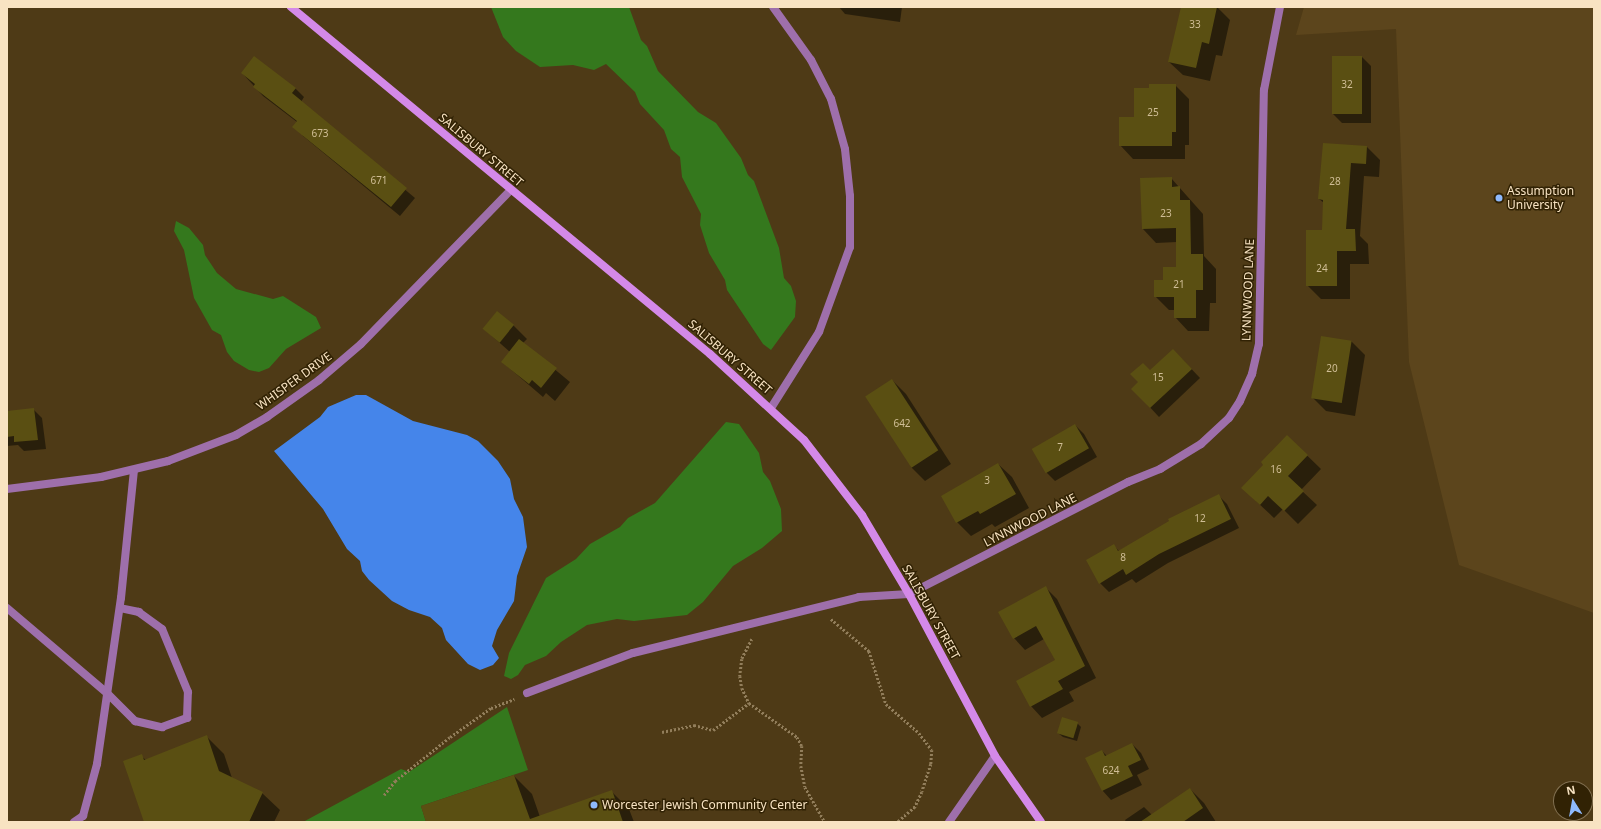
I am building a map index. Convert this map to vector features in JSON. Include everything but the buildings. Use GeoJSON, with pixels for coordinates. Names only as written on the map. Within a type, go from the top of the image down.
{"type":"FeatureCollection","features":[{"type":"Feature","properties":{"kind":"main road","name":"SALISBURY STREET"},"geometry":{"type":"LineString","coordinates":[[291,7],[510,190],[710,354],[771,408],[804,440],[862,515],[909,594],[995,756],[1041,822]]}},
{"type":"Feature","properties":{"kind":"street"},"geometry":{"type":"LineString","coordinates":[[771,408],[819,332],[850,247],[850,196],[845,149],[831,99],[811,60],[773,7]]}},
{"type":"Feature","properties":{"kind":"street","name":"LYNNWOOD LANE"},"geometry":{"type":"LineString","coordinates":[[909,594],[1128,482],[1160,469],[1201,444],[1230,418],[1240,402],[1252,374],[1259,344],[1264,90],[1280,7]]}},
{"type":"Feature","properties":{"kind":"street","name":"WHISPER DRIVE"},"geometry":{"type":"LineString","coordinates":[[7,489],[134,471],[203,450],[236,435],[294,400],[361,344],[510,190]]}},
{"type":"Feature","properties":{"kind":"street"},"geometry":{"type":"LineString","coordinates":[[74,822],[83,816],[97,764],[120,608],[134,471]]}},
{"type":"Feature","properties":{"kind":"street"},"geometry":{"type":"LineString","coordinates":[[526,693],[633,653],[859,597],[909,594]]}},
{"type":"Feature","properties":{"kind":"street"},"geometry":{"type":"LineString","coordinates":[[7,608],[108,693],[135,722],[162,727],[187,718],[188,692],[162,629],[139,612],[120,608]]}},
{"type":"Feature","properties":{"kind":"street"},"geometry":{"type":"LineString","coordinates":[[949,822],[995,756]]}},
{"type":"Feature","properties":{"kind":"path"},"geometry":{"type":"LineString","coordinates":[[817,607],[869,651],[886,704],[919,733],[932,750],[931,764],[922,792],[914,807],[898,822]]}},
{"type":"Feature","properties":{"kind":"path"},"geometry":{"type":"LineString","coordinates":[[759,622],[742,659],[740,676],[742,688],[749,703],[797,737],[802,746],[801,766],[805,787],[825,822]]}},
{"type":"Feature","properties":{"kind":"path"},"geometry":{"type":"LineString","coordinates":[[384,795],[395,781],[450,737],[491,708],[526,693]]}},
{"type":"Feature","properties":{"kind":"path"},"geometry":{"type":"LineString","coordinates":[[662,732],[694,725],[713,730],[749,703]]}},
{"type":"Feature","properties":{"kind":"shaded area","name":"Assumption University"},"geometry":{"type":"Polygon","coordinates":[[[1304,7],[1594,7],[1594,613],[1459,565],[1409,362],[1396,29],[1296,35],[1304,7]]]}},
{"type":"Feature","properties":{"kind":"green space"},"geometry":{"type":"Polygon","coordinates":[[[491,7],[629,7],[641,40],[647,46],[658,71],[698,112],[716,123],[741,158],[748,175],[754,181],[779,248],[784,278],[791,286],[796,301],[795,317],[771,350],[763,344],[727,290],[725,280],[709,253],[700,225],[701,214],[682,177],[680,157],[671,149],[664,130],[640,104],[635,92],[606,64],[594,70],[573,65],[540,67],[516,51],[503,37],[491,7]]]}},
{"type":"Feature","properties":{"kind":"green space"},"geometry":{"type":"Polygon","coordinates":[[[176,221],[189,228],[203,245],[205,255],[217,273],[236,289],[273,299],[283,296],[316,317],[321,328],[286,349],[269,368],[259,372],[249,370],[234,361],[227,352],[221,335],[212,330],[194,298],[184,250],[174,231],[176,221]]]}},
{"type":"Feature","properties":{"kind":"green space"},"geometry":{"type":"Polygon","coordinates":[[[726,422],[739,424],[759,453],[763,472],[770,481],[781,509],[782,531],[762,548],[733,566],[703,602],[687,615],[634,621],[617,619],[587,625],[561,642],[546,656],[525,665],[518,675],[511,679],[504,676],[509,653],[546,578],[576,559],[590,544],[620,527],[628,518],[655,503],[726,422]]]}},
{"type":"Feature","properties":{"kind":"green space"},"geometry":{"type":"Polygon","coordinates":[[[507,707],[528,770],[421,806],[426,822],[303,822],[401,769],[409,772],[507,707]]]}},
{"type":"Feature","properties":{"kind":"water"},"geometry":{"type":"Polygon","coordinates":[[[356,395],[366,395],[413,421],[467,435],[478,441],[498,461],[510,479],[514,499],[523,517],[527,547],[517,576],[514,601],[497,630],[492,646],[499,658],[493,665],[480,670],[468,664],[446,640],[442,628],[430,617],[409,610],[392,601],[369,580],[362,571],[360,561],[347,549],[323,509],[274,451],[320,417],[328,407],[356,395]]]}},
{"type":"Feature","properties":{"kind":"place","name":"Assumption University"},"geometry":{"type":"Point","coordinates":[1499,198]}},
{"type":"Feature","properties":{"kind":"place","name":"Worcester Jewish Community Center"},"geometry":{"type":"Point","coordinates":[594,805]}}]}
